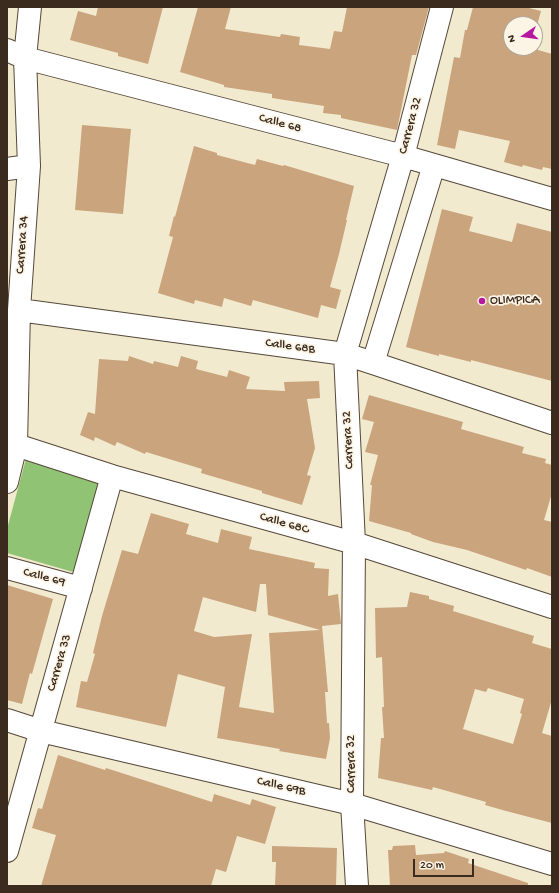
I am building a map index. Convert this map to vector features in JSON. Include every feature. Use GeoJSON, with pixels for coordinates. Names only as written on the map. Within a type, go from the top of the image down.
{"type":"FeatureCollection","features":[{"type":"Feature","properties":{"kind":"street","name":"Carrera 34"},"geometry":{"type":"LineString","coordinates":[[7,482],[16,445],[19,310],[29,166],[16,54],[30,7]]}},
{"type":"Feature","properties":{"kind":"street","name":"Carrera 32"},"geometry":{"type":"LineString","coordinates":[[357,886],[352,804],[354,543],[344,354],[403,156],[442,7]]}},
{"type":"Feature","properties":{"kind":"street","name":"Calle 68"},"geometry":{"type":"LineString","coordinates":[[16,54],[403,156],[552,199]]}},
{"type":"Feature","properties":{"kind":"street"},"geometry":{"type":"LineString","coordinates":[[373,362],[434,165]]}},
{"type":"Feature","properties":{"kind":"street"},"geometry":{"type":"LineString","coordinates":[[7,169],[29,166]]}},
{"type":"Feature","properties":{"kind":"street","name":"Calle 68B"},"geometry":{"type":"LineString","coordinates":[[19,310],[344,354],[373,362],[552,423]]}},
{"type":"Feature","properties":{"kind":"street","name":"Calle 68C"},"geometry":{"type":"LineString","coordinates":[[16,445],[112,476],[354,543],[552,607]]}},
{"type":"Feature","properties":{"kind":"street","name":"Carrera 33"},"geometry":{"type":"LineString","coordinates":[[7,851],[112,476]]}},
{"type":"Feature","properties":{"kind":"street","name":"Calle 69"},"geometry":{"type":"LineString","coordinates":[[7,568],[81,588]]}},
{"type":"Feature","properties":{"kind":"street","name":"Calle 69B"},"geometry":{"type":"LineString","coordinates":[[7,720],[41,731],[352,804],[552,864]]}},
{"type":"Feature","properties":{"kind":"green space"},"geometry":{"type":"Polygon","coordinates":[[[27,455],[103,480],[80,574],[7,553],[7,529],[27,455]]]}},
{"type":"Feature","properties":{"kind":"building"},"geometry":{"type":"Polygon","coordinates":[[[98,7],[163,7],[148,64],[118,56],[118,53],[70,40],[78,11],[96,16],[98,7]]]}},
{"type":"Feature","properties":{"kind":"building"},"geometry":{"type":"Polygon","coordinates":[[[198,7],[231,7],[225,29],[280,37],[281,34],[300,37],[299,45],[330,49],[334,31],[342,32],[347,7],[429,7],[416,55],[412,55],[397,130],[341,118],[341,115],[323,113],[324,106],[272,98],[272,94],[224,87],[224,85],[180,72],[198,7]]]}},
{"type":"Feature","properties":{"kind":"building"},"geometry":{"type":"Polygon","coordinates":[[[473,7],[525,7],[541,11],[540,16],[503,16],[503,56],[543,56],[543,51],[552,54],[552,169],[543,167],[542,170],[504,162],[510,141],[459,130],[455,149],[437,145],[454,57],[460,58],[465,30],[467,30],[473,7]]]}},
{"type":"Feature","properties":{"kind":"building"},"geometry":{"type":"Polygon","coordinates":[[[82,125],[131,129],[123,214],[75,210],[82,125]]]}},
{"type":"Feature","properties":{"kind":"building"},"geometry":{"type":"Polygon","coordinates":[[[194,146],[217,153],[217,155],[255,165],[257,159],[284,165],[354,186],[330,287],[341,290],[336,309],[321,305],[318,318],[253,300],[251,306],[224,298],[222,307],[195,300],[194,304],[158,293],[173,237],[169,236],[194,146]]]}},
{"type":"Feature","properties":{"kind":"building"},"geometry":{"type":"Polygon","coordinates":[[[442,209],[473,217],[469,231],[512,242],[517,223],[552,232],[552,381],[471,360],[471,362],[439,354],[439,356],[406,347],[442,209]]]}},
{"type":"Feature","properties":{"kind":"building"},"geometry":{"type":"Polygon","coordinates":[[[129,356],[153,364],[154,361],[178,367],[181,356],[198,361],[196,369],[227,377],[229,370],[250,377],[246,389],[285,391],[284,382],[319,381],[320,398],[307,399],[315,448],[307,475],[311,476],[302,505],[262,493],[262,491],[201,473],[202,469],[146,452],[145,454],[117,442],[115,446],[95,437],[94,441],[80,435],[88,412],[95,414],[99,359],[128,361],[129,356]]]}},
{"type":"Feature","properties":{"kind":"building"},"geometry":{"type":"Polygon","coordinates":[[[369,395],[463,422],[461,429],[524,447],[522,453],[546,459],[545,463],[552,465],[552,493],[544,520],[552,522],[552,577],[467,550],[433,542],[411,533],[369,521],[372,485],[370,485],[378,455],[365,452],[374,422],[362,419],[369,395]]]}},
{"type":"Feature","properties":{"kind":"building"},"geometry":{"type":"Polygon","coordinates":[[[151,513],[189,524],[186,534],[218,543],[221,529],[252,537],[249,549],[315,563],[314,568],[329,569],[328,596],[338,594],[341,624],[322,626],[328,692],[325,692],[327,723],[329,723],[330,738],[326,759],[217,738],[225,687],[178,674],[166,727],[76,707],[81,681],[87,682],[95,654],[93,653],[102,616],[122,550],[138,554],[151,513]],[[260,584],[256,612],[203,597],[194,631],[214,637],[252,634],[239,707],[274,713],[269,633],[320,630],[268,615],[266,584],[260,584]]]}},
{"type":"Feature","properties":{"kind":"building"},"geometry":{"type":"Polygon","coordinates":[[[7,585],[53,599],[22,704],[7,700],[7,585]]]}},
{"type":"Feature","properties":{"kind":"building"},"geometry":{"type":"Polygon","coordinates":[[[410,592],[429,596],[429,599],[454,606],[453,611],[534,636],[532,643],[552,649],[552,699],[542,733],[552,736],[552,823],[485,805],[486,802],[433,787],[432,790],[378,778],[381,738],[384,738],[382,707],[384,707],[382,657],[376,658],[375,608],[407,607],[410,592]],[[488,688],[486,692],[475,689],[463,729],[513,744],[522,714],[520,713],[524,699],[488,688]]]}},
{"type":"Feature","properties":{"kind":"building"},"geometry":{"type":"Polygon","coordinates":[[[58,755],[105,770],[106,768],[212,802],[214,794],[250,805],[252,799],[276,807],[265,844],[237,836],[226,872],[216,869],[211,886],[41,886],[56,835],[32,828],[38,808],[42,809],[58,755]]]}},
{"type":"Feature","properties":{"kind":"building"},"geometry":{"type":"Polygon","coordinates":[[[415,845],[416,855],[444,853],[445,851],[469,859],[468,863],[528,883],[528,886],[390,886],[388,850],[392,850],[393,846],[415,845]]]}},
{"type":"Feature","properties":{"kind":"building"},"geometry":{"type":"Polygon","coordinates":[[[272,846],[337,848],[336,886],[275,886],[276,862],[272,862],[272,846]]]}},
{"type":"Feature","properties":{"kind":"place","name":"OLIMPICA"},"geometry":{"type":"Point","coordinates":[482,301]}}]}
